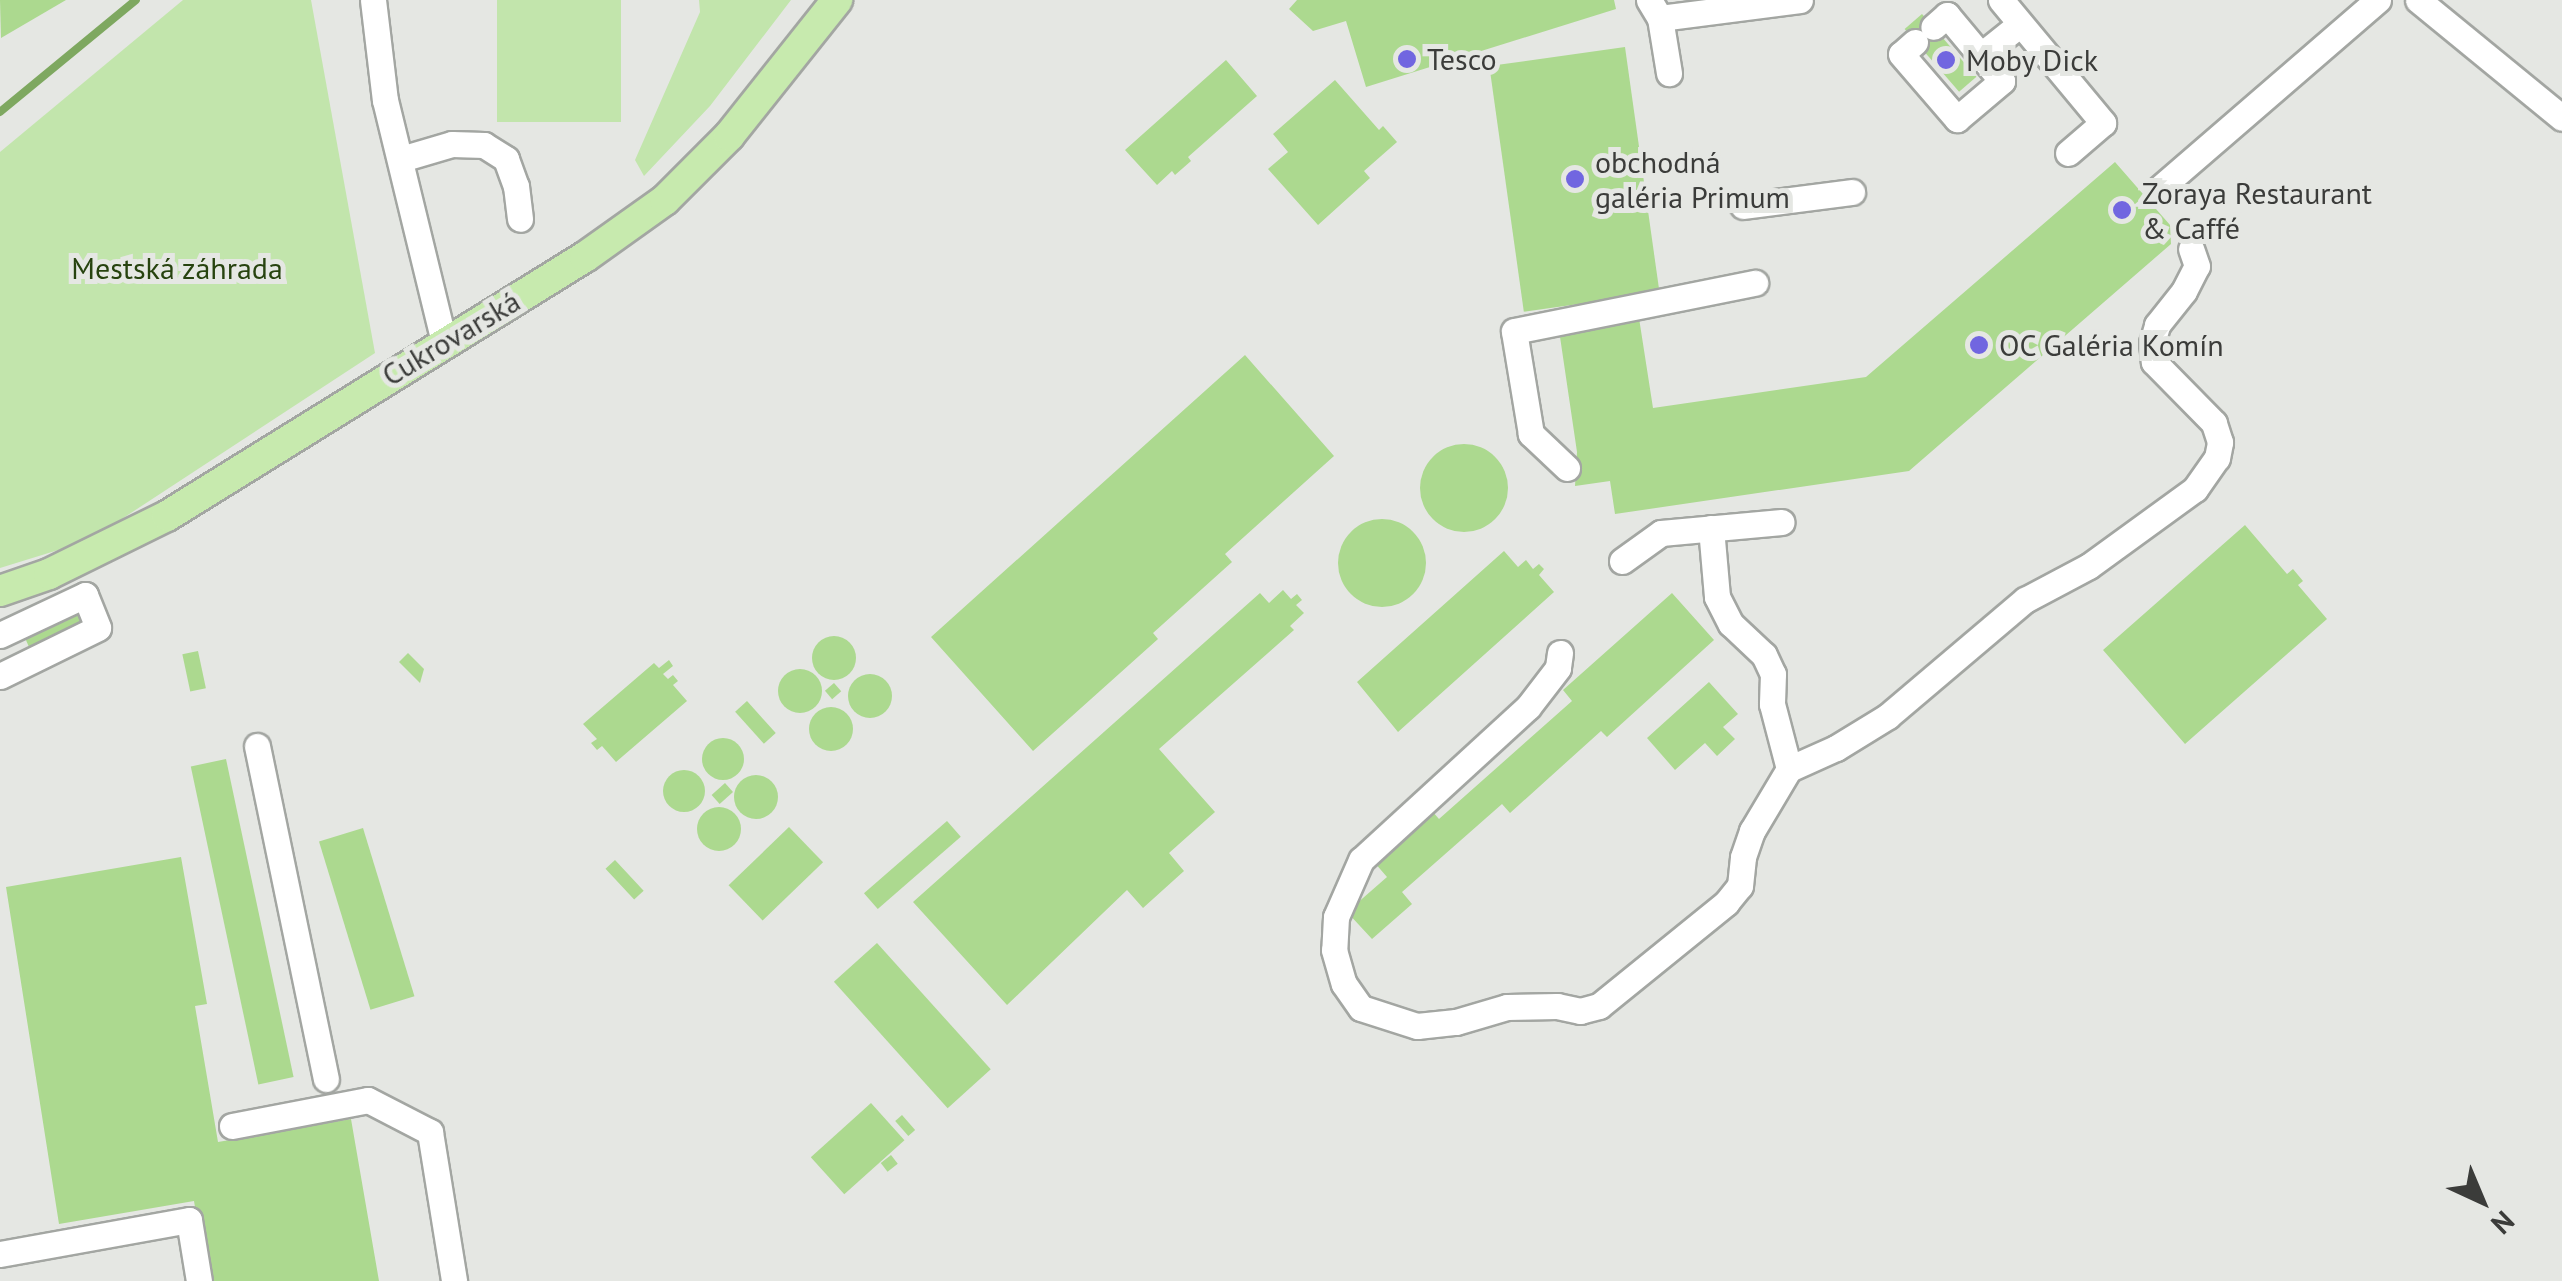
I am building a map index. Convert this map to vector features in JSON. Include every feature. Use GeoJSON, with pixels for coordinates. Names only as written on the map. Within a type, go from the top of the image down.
{"type":"FeatureCollection","features":[{"type":"Feature","properties":{"kind":"main road","name":"Cukrovarská"},"geometry":{"type":"LineString","coordinates":[[0,591],[49,574],[167,516],[585,257],[665,200],[729,136],[837,0]]}},
{"type":"Feature","properties":{"kind":"lane"},"geometry":{"type":"LineString","coordinates":[[373,0],[385,100],[444,342]]}},
{"type":"Feature","properties":{"kind":"lane"},"geometry":{"type":"LineString","coordinates":[[1669,73],[1654,9],[1800,0]]}},
{"type":"Feature","properties":{"kind":"lane"},"geometry":{"type":"LineString","coordinates":[[2001,0],[2102,123],[2068,153]]}},
{"type":"Feature","properties":{"kind":"lane"},"geometry":{"type":"LineString","coordinates":[[2160,188],[2378,0]]}},
{"type":"Feature","properties":{"kind":"lane"},"geometry":{"type":"LineString","coordinates":[[2418,0],[2562,118]]}},
{"type":"Feature","properties":{"kind":"lane"},"geometry":{"type":"LineString","coordinates":[[1946,16],[1980,56],[2002,81],[1957,119],[1902,54],[1946,16]]}},
{"type":"Feature","properties":{"kind":"lane"},"geometry":{"type":"LineString","coordinates":[[1980,56],[2019,25]]}},
{"type":"Feature","properties":{"kind":"lane"},"geometry":{"type":"LineString","coordinates":[[401,158],[452,144],[484,146],[506,159],[516,186],[520,218]]}},
{"type":"Feature","properties":{"kind":"lane"},"geometry":{"type":"LineString","coordinates":[[1744,206],[1852,192]]}},
{"type":"Feature","properties":{"kind":"lane"},"geometry":{"type":"LineString","coordinates":[[1560,653],[1558,668],[1528,707],[1361,860],[1336,917],[1334,950],[1344,984],[1361,1008],[1417,1026],[1456,1022],[1507,1007],[1557,1006],[1580,1011],[1600,1006],[1726,904],[1740,886],[1743,857],[1752,831],[1789,769],[1836,748],[1888,716],[2025,600],[2089,566],[2195,489],[2217,458],[2220,442],[2214,423],[2154,362],[2152,344],[2157,325],[2184,292],[2197,266],[2191,249]]}},
{"type":"Feature","properties":{"kind":"lane"},"geometry":{"type":"LineString","coordinates":[[1567,468],[1531,434],[1514,332],[1529,325],[1755,283]]}},
{"type":"Feature","properties":{"kind":"lane"},"geometry":{"type":"LineString","coordinates":[[1622,561],[1661,533],[1782,522]]}},
{"type":"Feature","properties":{"kind":"lane"},"geometry":{"type":"LineString","coordinates":[[1711,528],[1717,597],[1731,624],[1764,655],[1773,674],[1772,704],[1789,769]]}},
{"type":"Feature","properties":{"kind":"lane"},"geometry":{"type":"LineString","coordinates":[[0,635],[86,595],[98,628],[0,676]]}},
{"type":"Feature","properties":{"kind":"lane"},"geometry":{"type":"LineString","coordinates":[[257,746],[326,1080]]}},
{"type":"Feature","properties":{"kind":"lane"},"geometry":{"type":"LineString","coordinates":[[232,1126],[368,1100],[430,1132],[454,1281]]}},
{"type":"Feature","properties":{"kind":"lane"},"geometry":{"type":"LineString","coordinates":[[0,1254],[189,1220],[199,1281]]}},
{"type":"Feature","properties":{"kind":"green space","name":"Mestská záhrada"},"geometry":{"type":"Polygon","coordinates":[[[183,0],[311,0],[375,353],[108,528],[68,547],[0,568],[0,152],[183,0]]]}},
{"type":"Feature","properties":{"kind":"green space"},"geometry":{"type":"Polygon","coordinates":[[[497,0],[621,0],[621,122],[497,122],[497,0]]]}},
{"type":"Feature","properties":{"kind":"green space"},"geometry":{"type":"Polygon","coordinates":[[[699,0],[791,0],[710,106],[644,176],[635,160],[700,12],[699,0]]]}},
{"type":"Feature","properties":{"kind":"building"},"geometry":{"type":"Polygon","coordinates":[[[0,0],[66,0],[1,38],[0,0]]]}},
{"type":"Feature","properties":{"kind":"building","name":"Tesco"},"geometry":{"type":"Polygon","coordinates":[[[1297,0],[1614,0],[1616,9],[1366,87],[1346,21],[1313,31],[1289,9],[1297,0]]]}},
{"type":"Feature","properties":{"kind":"building","name":"Moby Dick"},"geometry":{"type":"Polygon","coordinates":[[[1922,14],[1976,77],[1959,92],[1905,29],[1922,14]]]}},
{"type":"Feature","properties":{"kind":"building","name":"obchodná galéria Primum"},"geometry":{"type":"Polygon","coordinates":[[[1625,47],[1660,293],[1524,312],[1489,66],[1625,47]]]}},
{"type":"Feature","properties":{"kind":"building"},"geometry":{"type":"Polygon","coordinates":[[[1226,60],[1257,96],[1188,157],[1191,161],[1157,185],[1125,150],[1226,60]]]}},
{"type":"Feature","properties":{"kind":"building"},"geometry":{"type":"Polygon","coordinates":[[[1335,80],[1379,130],[1383,126],[1397,142],[1364,171],[1370,178],[1318,225],[1268,169],[1288,152],[1273,134],[1335,80]]]}},
{"type":"Feature","properties":{"kind":"building","name":"OC Galéria Komín"},"geometry":{"type":"Polygon","coordinates":[[[2115,162],[2170,225],[2171,244],[1909,471],[1615,514],[1610,481],[1575,486],[1577,452],[1559,330],[1639,318],[1653,408],[1866,377],[2115,162]]]}},
{"type":"Feature","properties":{"kind":"building"},"geometry":{"type":"Polygon","coordinates":[[[1245,355],[1334,456],[1225,554],[1232,562],[1153,633],[1158,639],[1033,751],[931,637],[1245,355]]]}},
{"type":"Feature","properties":{"kind":"building"},"geometry":{"type":"Polygon","coordinates":[[[1464,444],[1481,447],[1495,457],[1505,471],[1505,505],[1495,519],[1481,529],[1464,532],[1447,529],[1433,519],[1423,505],[1420,488],[1423,471],[1433,457],[1447,447],[1464,444]]]}},
{"type":"Feature","properties":{"kind":"building"},"geometry":{"type":"Polygon","coordinates":[[[1382,519],[1399,522],[1413,532],[1423,546],[1423,580],[1413,594],[1399,604],[1382,607],[1365,604],[1351,594],[1341,580],[1338,563],[1341,546],[1351,532],[1365,522],[1382,519]]]}},
{"type":"Feature","properties":{"kind":"building"},"geometry":{"type":"Polygon","coordinates":[[[2245,525],[2287,574],[2293,569],[2303,581],[2298,585],[2327,619],[2185,744],[2103,650],[2245,525]]]}},
{"type":"Feature","properties":{"kind":"building"},"geometry":{"type":"Polygon","coordinates":[[[1504,551],[1518,567],[1526,560],[1533,569],[1539,564],[1544,569],[1539,575],[1554,592],[1398,732],[1357,682],[1504,551]]]}},
{"type":"Feature","properties":{"kind":"building"},"geometry":{"type":"Polygon","coordinates":[[[1283,590],[1291,599],[1297,594],[1302,600],[1296,605],[1304,613],[1290,626],[1294,630],[1159,749],[1215,812],[1169,853],[1184,871],[1143,908],[1127,890],[1007,1005],[913,902],[1260,593],[1269,603],[1283,590]]]}},
{"type":"Feature","properties":{"kind":"building"},"geometry":{"type":"Polygon","coordinates":[[[1672,593],[1714,640],[1607,737],[1601,731],[1510,813],[1502,804],[1402,892],[1412,904],[1372,939],[1347,912],[1387,877],[1374,862],[1432,811],[1439,819],[1572,701],[1563,690],[1672,593]]]}},
{"type":"Feature","properties":{"kind":"building"},"geometry":{"type":"Polygon","coordinates":[[[78,609],[87,630],[32,654],[23,632],[78,609]]]}},
{"type":"Feature","properties":{"kind":"building"},"geometry":{"type":"Polygon","coordinates":[[[834,636],[850,642],[856,658],[850,674],[834,680],[818,674],[812,658],[818,642],[834,636]]]}},
{"type":"Feature","properties":{"kind":"building"},"geometry":{"type":"Polygon","coordinates":[[[198,651],[206,688],[190,691],[182,654],[198,651]]]}},
{"type":"Feature","properties":{"kind":"building"},"geometry":{"type":"Polygon","coordinates":[[[408,653],[424,669],[420,683],[399,662],[408,653]]]}},
{"type":"Feature","properties":{"kind":"building"},"geometry":{"type":"Polygon","coordinates":[[[669,660],[673,666],[663,674],[668,679],[673,675],[678,681],[673,685],[687,701],[616,762],[602,746],[597,750],[591,743],[597,739],[583,724],[654,663],[659,668],[669,660]]]}},
{"type":"Feature","properties":{"kind":"building"},"geometry":{"type":"Polygon","coordinates":[[[800,669],[815,676],[822,691],[815,706],[800,713],[785,706],[778,691],[785,676],[800,669]]]}},
{"type":"Feature","properties":{"kind":"building"},"geometry":{"type":"Polygon","coordinates":[[[870,674],[886,680],[892,696],[886,712],[870,718],[854,712],[848,696],[854,680],[870,674]]]}},
{"type":"Feature","properties":{"kind":"building"},"geometry":{"type":"Polygon","coordinates":[[[1709,682],[1738,714],[1723,727],[1735,739],[1717,756],[1705,743],[1675,770],[1647,738],[1709,682]]]}},
{"type":"Feature","properties":{"kind":"building"},"geometry":{"type":"Polygon","coordinates":[[[834,683],[841,691],[832,699],[825,691],[834,683]]]}},
{"type":"Feature","properties":{"kind":"building"},"geometry":{"type":"Polygon","coordinates":[[[747,701],[776,733],[764,744],[735,712],[747,701]]]}},
{"type":"Feature","properties":{"kind":"building"},"geometry":{"type":"Polygon","coordinates":[[[831,707],[847,713],[853,729],[847,745],[831,751],[815,745],[809,729],[815,713],[831,707]]]}},
{"type":"Feature","properties":{"kind":"building"},"geometry":{"type":"Polygon","coordinates":[[[723,738],[738,744],[744,759],[738,774],[723,780],[708,774],[702,759],[708,744],[723,738]]]}},
{"type":"Feature","properties":{"kind":"building"},"geometry":{"type":"Polygon","coordinates":[[[226,759],[294,1077],[258,1084],[191,766],[226,759]]]}},
{"type":"Feature","properties":{"kind":"building"},"geometry":{"type":"Polygon","coordinates":[[[684,770],[699,776],[705,791],[699,806],[684,812],[669,806],[663,791],[669,776],[684,770]]]}},
{"type":"Feature","properties":{"kind":"building"},"geometry":{"type":"Polygon","coordinates":[[[756,775],[771,782],[778,797],[771,812],[756,819],[741,812],[734,797],[741,782],[756,775]]]}},
{"type":"Feature","properties":{"kind":"building"},"geometry":{"type":"Polygon","coordinates":[[[725,783],[733,792],[720,804],[712,795],[725,783]]]}},
{"type":"Feature","properties":{"kind":"building"},"geometry":{"type":"Polygon","coordinates":[[[719,807],[734,814],[741,829],[734,844],[719,851],[704,844],[697,829],[704,814],[719,807]]]}},
{"type":"Feature","properties":{"kind":"building"},"geometry":{"type":"Polygon","coordinates":[[[947,821],[961,837],[878,909],[864,893],[947,821]]]}},
{"type":"Feature","properties":{"kind":"building"},"geometry":{"type":"Polygon","coordinates":[[[789,827],[823,862],[763,921],[729,885],[789,827]]]}},
{"type":"Feature","properties":{"kind":"building"},"geometry":{"type":"Polygon","coordinates":[[[363,828],[414,996],[370,1010],[319,841],[363,828]]]}},
{"type":"Feature","properties":{"kind":"building"},"geometry":{"type":"Polygon","coordinates":[[[181,857],[207,1004],[195,1006],[218,1142],[351,1119],[379,1281],[207,1281],[194,1201],[59,1224],[6,887],[181,857]]]}},
{"type":"Feature","properties":{"kind":"building"},"geometry":{"type":"Polygon","coordinates":[[[615,860],[644,891],[634,900],[605,869],[615,860]]]}},
{"type":"Feature","properties":{"kind":"building"},"geometry":{"type":"Polygon","coordinates":[[[877,943],[991,1069],[948,1108],[834,982],[877,943]]]}},
{"type":"Feature","properties":{"kind":"building"},"geometry":{"type":"Polygon","coordinates":[[[871,1103],[904,1140],[844,1194],[811,1157],[871,1103]]]}},
{"type":"Feature","properties":{"kind":"building"},"geometry":{"type":"Polygon","coordinates":[[[902,1115],[915,1130],[908,1136],[895,1121],[902,1115]]]}},
{"type":"Feature","properties":{"kind":"building"},"geometry":{"type":"Polygon","coordinates":[[[891,1155],[898,1164],[888,1172],[881,1163],[891,1155]]]}},
{"type":"Feature","properties":{"kind":"waterway"},"geometry":{"type":"LineString","coordinates":[[0,112],[136,0]]}},
{"type":"Feature","properties":{"kind":"place","name":"Tesco"},"geometry":{"type":"Point","coordinates":[1407,59]}},
{"type":"Feature","properties":{"kind":"place","name":"Moby Dick"},"geometry":{"type":"Point","coordinates":[1946,60]}},
{"type":"Feature","properties":{"kind":"place","name":"obchodná galéria Primum"},"geometry":{"type":"Point","coordinates":[1575,179]}},
{"type":"Feature","properties":{"kind":"place","name":"Zoraya Restaurant & Caffé"},"geometry":{"type":"Point","coordinates":[2122,210]}},
{"type":"Feature","properties":{"kind":"place","name":"OC Galéria Komín"},"geometry":{"type":"Point","coordinates":[1979,345]}}]}
